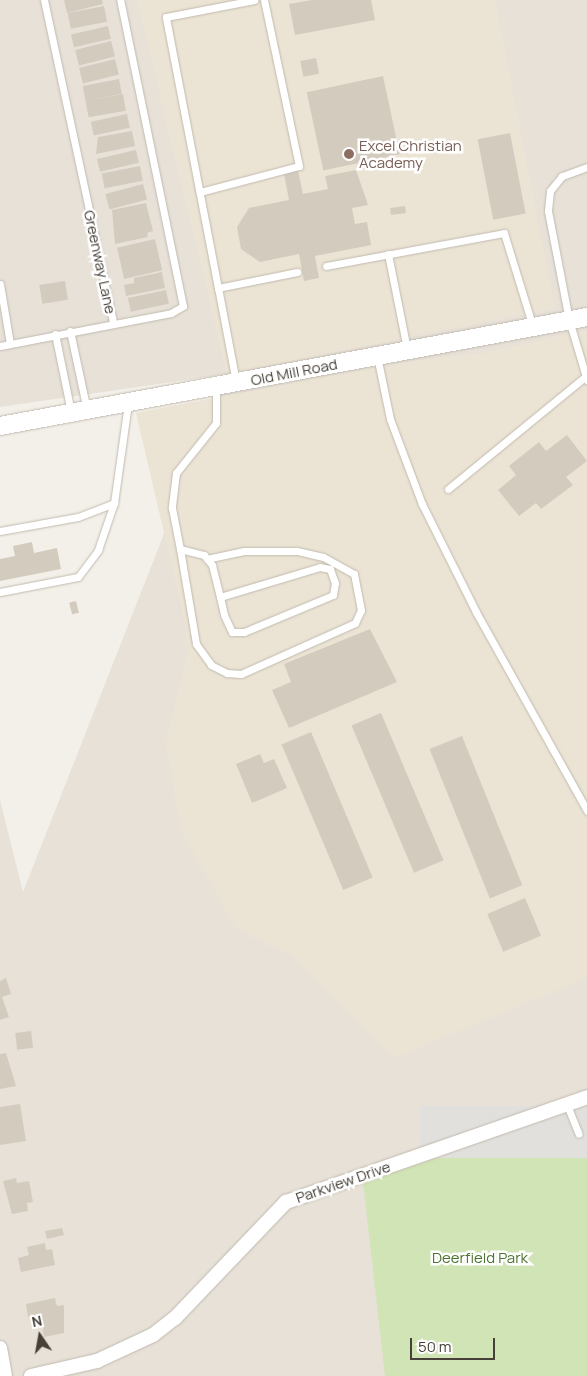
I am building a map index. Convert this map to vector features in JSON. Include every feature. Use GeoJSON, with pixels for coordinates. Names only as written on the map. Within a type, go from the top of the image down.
{"type":"FeatureCollection","features":[{"type":"Feature","properties":{"kind":"street","name":"Old Mill Road"},"geometry":{"type":"LineString","coordinates":[[0,426],[587,317]]}},
{"type":"Feature","properties":{"kind":"street","name":"Parkview Drive"},"geometry":{"type":"LineString","coordinates":[[31,1376],[97,1361],[153,1335],[175,1318],[286,1202],[587,1097]]}},
{"type":"Feature","properties":{"kind":"street"},"geometry":{"type":"LineString","coordinates":[[0,1348],[5,1376]]}},
{"type":"Feature","properties":{"kind":"lane","name":"Greenway Lane"},"geometry":{"type":"LineString","coordinates":[[44,0],[113,323],[171,313],[182,306],[184,297],[120,0]]}},
{"type":"Feature","properties":{"kind":"lane"},"geometry":{"type":"LineString","coordinates":[[236,382],[166,17],[254,0]]}},
{"type":"Feature","properties":{"kind":"lane"},"geometry":{"type":"LineString","coordinates":[[200,192],[299,166],[264,0]]}},
{"type":"Feature","properties":{"kind":"lane"},"geometry":{"type":"LineString","coordinates":[[448,489],[586,378],[569,320],[548,211],[550,191],[562,176],[587,167]]}},
{"type":"Feature","properties":{"kind":"lane"},"geometry":{"type":"LineString","coordinates":[[326,266],[504,233],[533,327]]}},
{"type":"Feature","properties":{"kind":"lane"},"geometry":{"type":"LineString","coordinates":[[388,254],[408,350]]}},
{"type":"Feature","properties":{"kind":"lane"},"geometry":{"type":"LineString","coordinates":[[218,288],[297,272]]}},
{"type":"Feature","properties":{"kind":"lane"},"geometry":{"type":"LineString","coordinates":[[0,284],[10,344]]}},
{"type":"Feature","properties":{"kind":"lane"},"geometry":{"type":"LineString","coordinates":[[0,346],[113,323]]}},
{"type":"Feature","properties":{"kind":"lane"},"geometry":{"type":"LineString","coordinates":[[70,331],[79,412]]}},
{"type":"Feature","properties":{"kind":"lane"},"geometry":{"type":"LineString","coordinates":[[55,334],[79,412]]}},
{"type":"Feature","properties":{"kind":"lane"},"geometry":{"type":"LineString","coordinates":[[377,356],[390,419],[422,504],[480,620],[587,811]]}},
{"type":"Feature","properties":{"kind":"lane"},"geometry":{"type":"LineString","coordinates":[[180,549],[207,559],[244,551],[296,551],[323,557],[354,574],[361,610],[356,623],[241,674],[227,673],[211,665],[196,644],[172,508],[176,473],[216,423],[216,386]]}},
{"type":"Feature","properties":{"kind":"lane"},"geometry":{"type":"LineString","coordinates":[[0,592],[78,577],[98,550],[114,503],[128,402]]}},
{"type":"Feature","properties":{"kind":"lane"},"geometry":{"type":"LineString","coordinates":[[0,531],[78,517],[114,503]]}},
{"type":"Feature","properties":{"kind":"lane"},"geometry":{"type":"LineString","coordinates":[[207,559],[220,597],[232,632],[244,632],[333,595],[335,583],[330,569],[320,567],[220,597]]}},
{"type":"Feature","properties":{"kind":"lane"},"geometry":{"type":"LineString","coordinates":[[566,1105],[579,1134]]}},
{"type":"Feature","properties":{"kind":"shaded area"},"geometry":{"type":"Polygon","coordinates":[[[0,0],[587,0],[587,1376],[0,1376],[0,800],[23,892],[227,374],[0,407],[0,0]]]}},
{"type":"Feature","properties":{"kind":"shaded area","name":"Excel Christian Academy"},"geometry":{"type":"Polygon","coordinates":[[[137,0],[495,0],[555,308],[227,374],[137,0]]]}},
{"type":"Feature","properties":{"kind":"shaded area"},"geometry":{"type":"Polygon","coordinates":[[[587,330],[587,978],[394,1058],[294,958],[237,930],[181,831],[166,743],[188,654],[185,623],[136,413],[410,361],[485,353],[587,330]]]}},
{"type":"Feature","properties":{"kind":"shaded area"},"geometry":{"type":"Polygon","coordinates":[[[420,1106],[587,1106],[587,1158],[420,1158],[420,1106]]]}},
{"type":"Feature","properties":{"kind":"green space","name":"Deerfield Park"},"geometry":{"type":"Polygon","coordinates":[[[587,1104],[587,1376],[385,1376],[363,1182],[587,1104]]]}},
{"type":"Feature","properties":{"kind":"building"},"geometry":{"type":"Polygon","coordinates":[[[64,0],[102,0],[103,4],[67,13],[64,0]]]}},
{"type":"Feature","properties":{"kind":"building"},"geometry":{"type":"Polygon","coordinates":[[[312,0],[371,0],[375,20],[295,35],[289,4],[312,0]]]}},
{"type":"Feature","properties":{"kind":"building"},"geometry":{"type":"Polygon","coordinates":[[[104,6],[107,22],[71,29],[68,13],[104,6]]]}},
{"type":"Feature","properties":{"kind":"building"},"geometry":{"type":"Polygon","coordinates":[[[108,26],[111,39],[74,47],[71,35],[108,26]]]}},
{"type":"Feature","properties":{"kind":"building"},"geometry":{"type":"Polygon","coordinates":[[[111,41],[115,57],[79,65],[75,50],[111,41]]]}},
{"type":"Feature","properties":{"kind":"building"},"geometry":{"type":"Polygon","coordinates":[[[316,58],[319,74],[303,77],[300,61],[316,58]]]}},
{"type":"Feature","properties":{"kind":"building"},"geometry":{"type":"Polygon","coordinates":[[[115,59],[119,75],[83,83],[79,68],[115,59]]]}},
{"type":"Feature","properties":{"kind":"building"},"geometry":{"type":"Polygon","coordinates":[[[383,76],[400,154],[323,170],[307,92],[383,76]]]}},
{"type":"Feature","properties":{"kind":"building"},"geometry":{"type":"Polygon","coordinates":[[[119,79],[122,94],[86,101],[83,86],[119,79]]]}},
{"type":"Feature","properties":{"kind":"building"},"geometry":{"type":"Polygon","coordinates":[[[123,94],[126,111],[89,117],[86,101],[123,94]]]}},
{"type":"Feature","properties":{"kind":"building"},"geometry":{"type":"Polygon","coordinates":[[[127,114],[130,128],[94,135],[91,122],[127,114]]]}},
{"type":"Feature","properties":{"kind":"building"},"geometry":{"type":"Polygon","coordinates":[[[132,131],[135,146],[96,154],[98,137],[132,131]]]}},
{"type":"Feature","properties":{"kind":"building"},"geometry":{"type":"Polygon","coordinates":[[[510,133],[526,213],[493,220],[478,139],[510,133]]]}},
{"type":"Feature","properties":{"kind":"building"},"geometry":{"type":"Polygon","coordinates":[[[136,150],[139,163],[100,172],[97,159],[136,150]]]}},
{"type":"Feature","properties":{"kind":"building"},"geometry":{"type":"Polygon","coordinates":[[[140,166],[143,181],[105,188],[102,173],[140,166]]]}},
{"type":"Feature","properties":{"kind":"building"},"geometry":{"type":"Polygon","coordinates":[[[356,170],[368,205],[352,208],[355,224],[367,222],[371,245],[315,256],[319,278],[304,281],[299,254],[260,262],[241,249],[237,227],[249,208],[289,200],[284,174],[298,171],[303,194],[328,189],[325,176],[356,170]]]}},
{"type":"Feature","properties":{"kind":"building"},"geometry":{"type":"Polygon","coordinates":[[[143,184],[147,199],[109,210],[105,194],[143,184]]]}},
{"type":"Feature","properties":{"kind":"building"},"geometry":{"type":"Polygon","coordinates":[[[146,203],[153,231],[147,233],[148,237],[115,244],[112,210],[146,203]]]}},
{"type":"Feature","properties":{"kind":"building"},"geometry":{"type":"Polygon","coordinates":[[[405,206],[406,213],[391,215],[390,208],[405,206]]]}},
{"type":"Feature","properties":{"kind":"building"},"geometry":{"type":"Polygon","coordinates":[[[155,239],[162,270],[124,279],[117,248],[155,239]]]}},
{"type":"Feature","properties":{"kind":"building"},"geometry":{"type":"Polygon","coordinates":[[[162,272],[165,288],[126,296],[124,285],[134,283],[134,278],[162,272]]]}},
{"type":"Feature","properties":{"kind":"building"},"geometry":{"type":"Polygon","coordinates":[[[65,281],[68,300],[42,304],[39,285],[65,281]]]}},
{"type":"Feature","properties":{"kind":"building"},"geometry":{"type":"Polygon","coordinates":[[[166,290],[169,304],[131,312],[128,298],[166,290]]]}},
{"type":"Feature","properties":{"kind":"building"},"geometry":{"type":"Polygon","coordinates":[[[567,435],[587,461],[566,477],[573,485],[541,509],[536,503],[519,516],[498,490],[516,475],[509,466],[539,442],[546,451],[567,435]]]}},
{"type":"Feature","properties":{"kind":"building"},"geometry":{"type":"Polygon","coordinates":[[[32,542],[34,553],[57,548],[61,569],[0,581],[0,559],[15,556],[13,546],[32,542]]]}},
{"type":"Feature","properties":{"kind":"building"},"geometry":{"type":"Polygon","coordinates":[[[76,601],[79,613],[72,614],[69,603],[76,601]]]}},
{"type":"Feature","properties":{"kind":"building"},"geometry":{"type":"Polygon","coordinates":[[[370,629],[397,682],[289,728],[272,690],[291,682],[284,664],[370,629]]]}},
{"type":"Feature","properties":{"kind":"building"},"geometry":{"type":"Polygon","coordinates":[[[381,713],[444,860],[414,873],[352,726],[381,713]]]}},
{"type":"Feature","properties":{"kind":"building"},"geometry":{"type":"Polygon","coordinates":[[[311,732],[373,877],[343,890],[282,745],[311,732]]]}},
{"type":"Feature","properties":{"kind":"building"},"geometry":{"type":"Polygon","coordinates":[[[462,736],[522,885],[490,898],[430,749],[462,736]]]}},
{"type":"Feature","properties":{"kind":"building"},"geometry":{"type":"Polygon","coordinates":[[[260,754],[264,763],[274,759],[287,788],[252,803],[236,764],[260,754]]]}},
{"type":"Feature","properties":{"kind":"building"},"geometry":{"type":"Polygon","coordinates":[[[525,898],[541,936],[503,952],[487,914],[525,898]]]}},
{"type":"Feature","properties":{"kind":"building"},"geometry":{"type":"Polygon","coordinates":[[[6,978],[11,994],[2,997],[9,1017],[0,1020],[0,981],[6,978]]]}},
{"type":"Feature","properties":{"kind":"building"},"geometry":{"type":"Polygon","coordinates":[[[31,1031],[33,1048],[17,1050],[15,1033],[31,1031]]]}},
{"type":"Feature","properties":{"kind":"building"},"geometry":{"type":"Polygon","coordinates":[[[6,1053],[16,1086],[0,1089],[0,1054],[6,1053]]]}},
{"type":"Feature","properties":{"kind":"building"},"geometry":{"type":"Polygon","coordinates":[[[20,1104],[26,1141],[0,1145],[0,1107],[20,1104]]]}},
{"type":"Feature","properties":{"kind":"building"},"geometry":{"type":"Polygon","coordinates":[[[16,1178],[17,1183],[29,1181],[33,1202],[27,1203],[28,1211],[12,1214],[3,1181],[16,1178]]]}},
{"type":"Feature","properties":{"kind":"building"},"geometry":{"type":"Polygon","coordinates":[[[62,1228],[64,1235],[47,1239],[45,1231],[62,1228]]]}},
{"type":"Feature","properties":{"kind":"building"},"geometry":{"type":"Polygon","coordinates":[[[45,1243],[46,1250],[52,1249],[55,1265],[21,1272],[18,1258],[29,1255],[27,1247],[45,1243]]]}},
{"type":"Feature","properties":{"kind":"building"},"geometry":{"type":"Polygon","coordinates":[[[55,1298],[57,1306],[64,1305],[64,1333],[44,1337],[40,1315],[28,1317],[26,1304],[55,1298]]]}},
{"type":"Feature","properties":{"kind":"place","name":"Excel Christian Academy"},"geometry":{"type":"Point","coordinates":[349,154]}}]}
